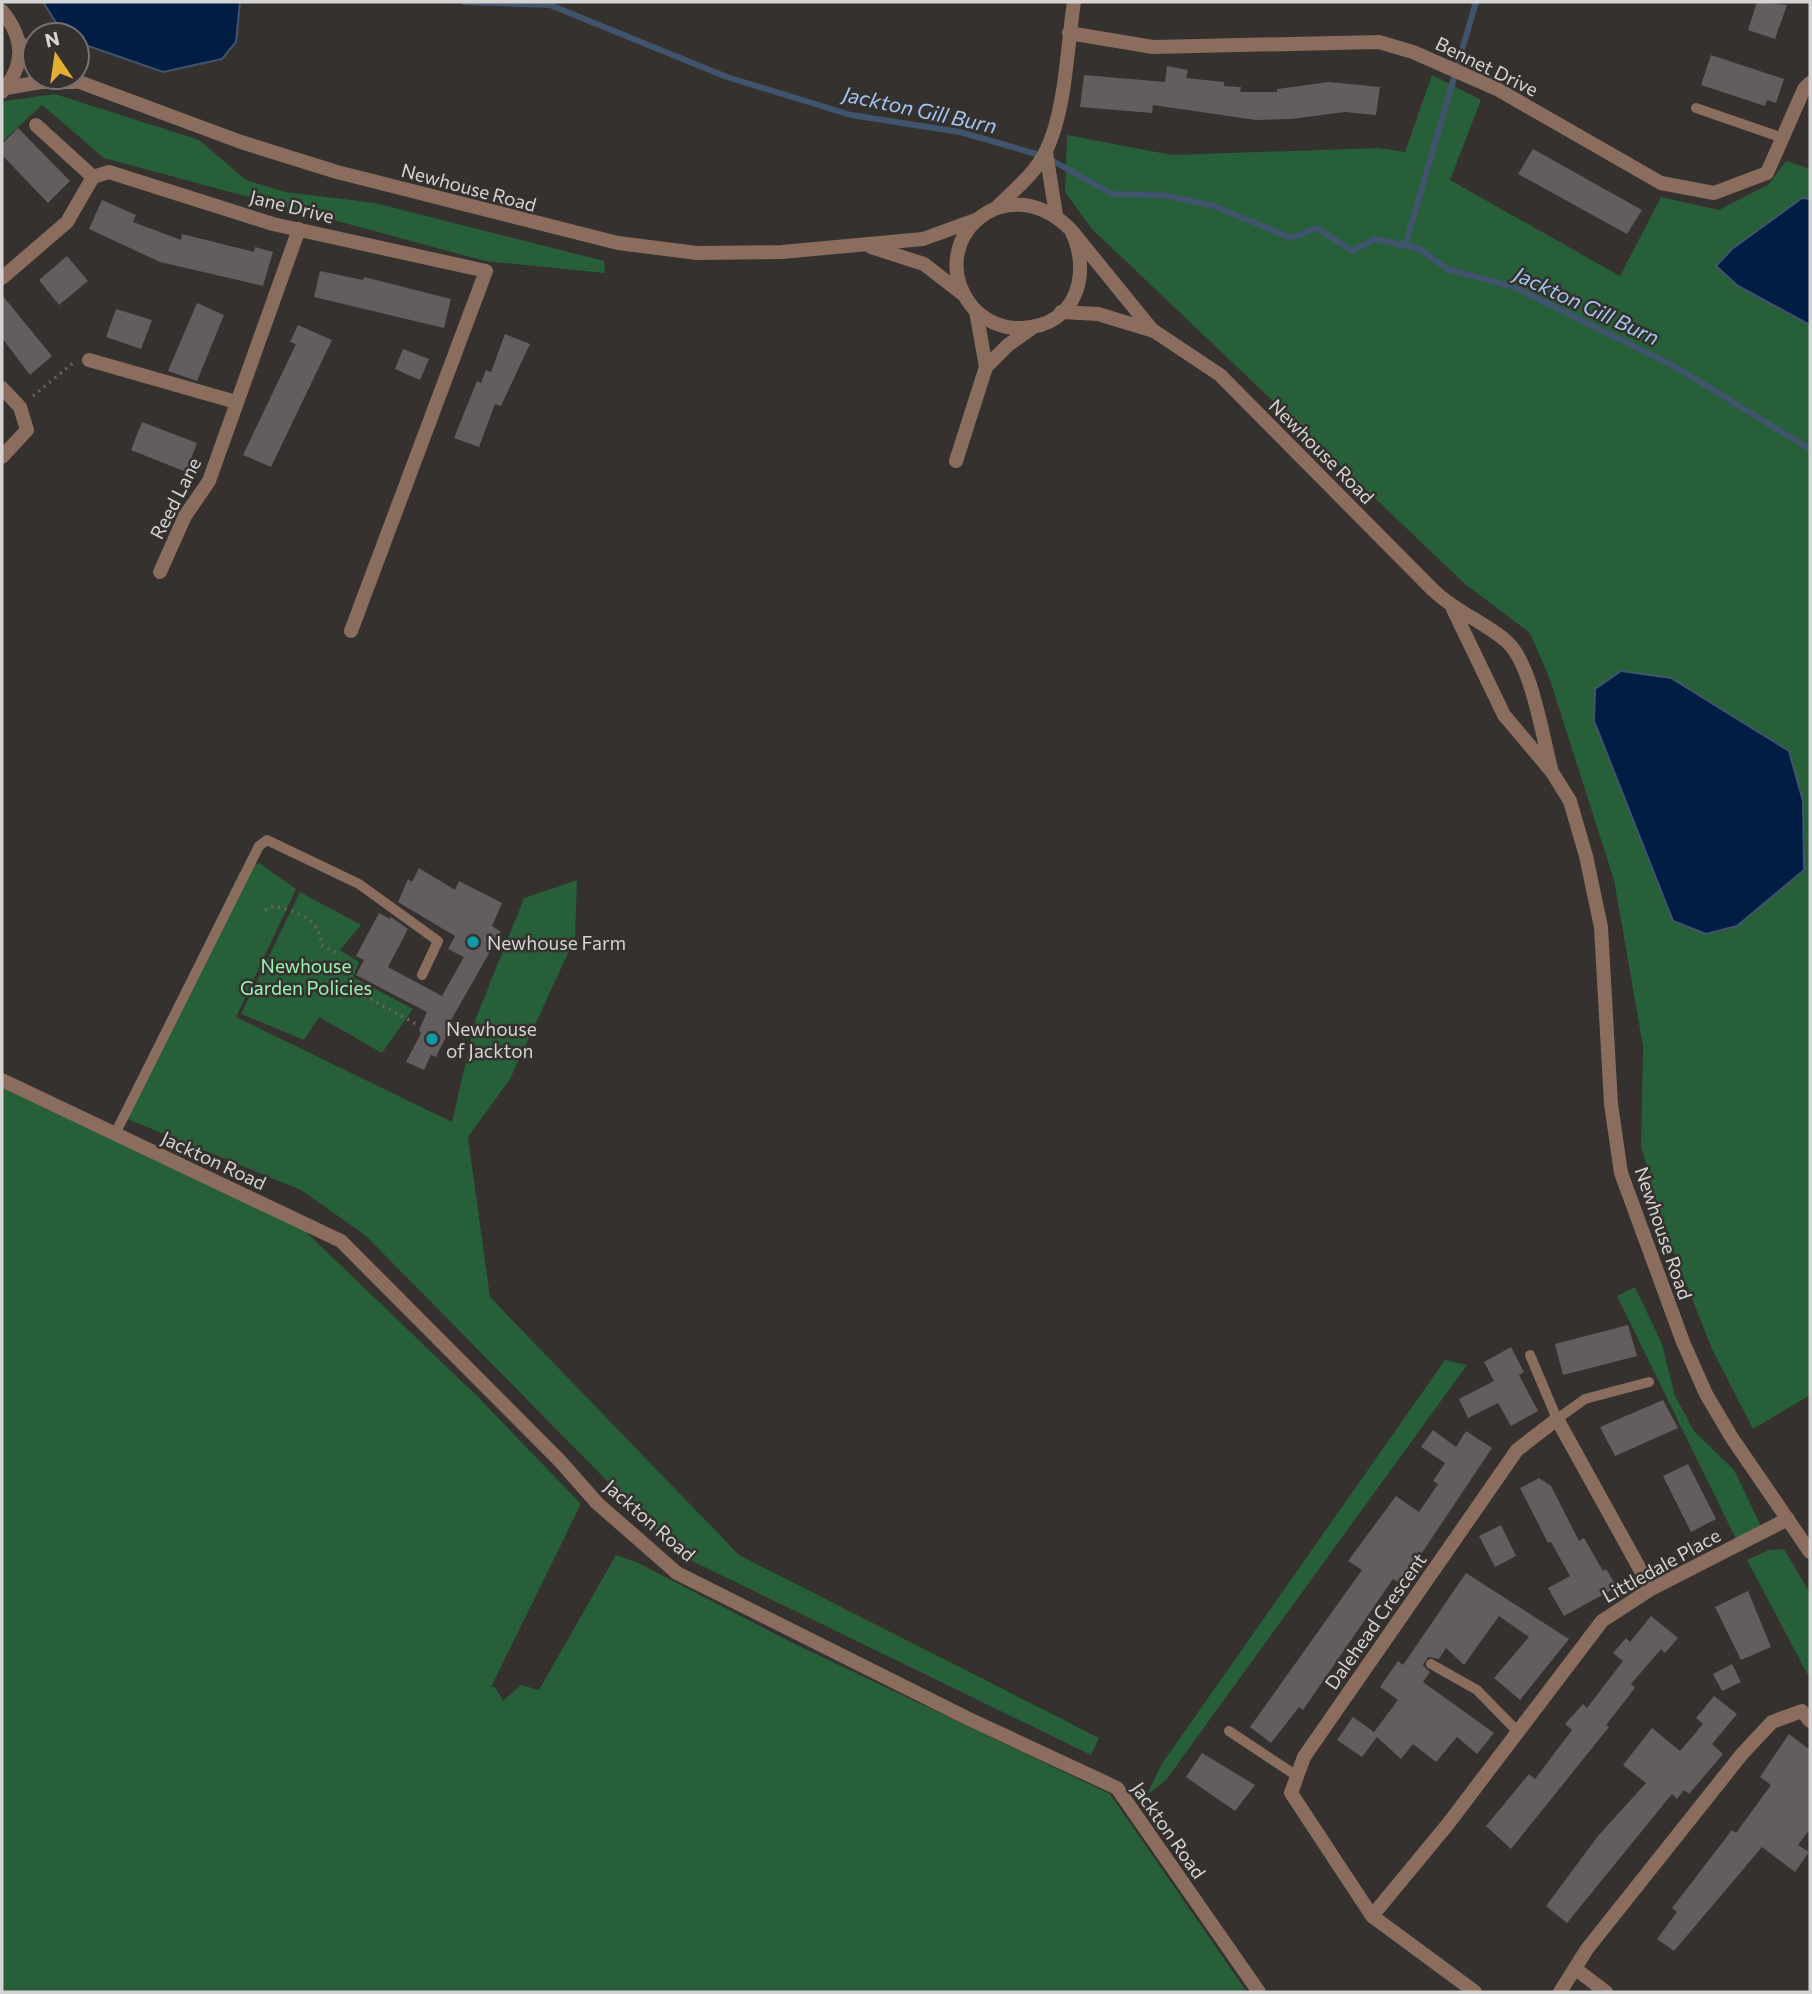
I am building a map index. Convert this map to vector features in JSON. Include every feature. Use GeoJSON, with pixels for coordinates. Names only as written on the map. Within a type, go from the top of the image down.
{"type":"FeatureCollection","features":[{"type":"Feature","properties":{"kind":"street"},"geometry":{"type":"LineString","coordinates":[[1032,328],[1012,328],[992,323],[976,311],[964,295],[957,275],[958,255],[965,235],[978,219],[996,208],[1030,174],[1046,152],[1057,116],[1074,2]]}},
{"type":"Feature","properties":{"kind":"street"},"geometry":{"type":"LineString","coordinates":[[2,11],[12,23],[18,41],[18,73],[4,90]]}},
{"type":"Feature","properties":{"kind":"street","name":"Bennet Drive"},"geometry":{"type":"LineString","coordinates":[[1069,33],[1153,47],[1379,42],[1413,52],[1497,89],[1661,183],[1714,193],[1768,173],[1804,89],[1810,83]]}},
{"type":"Feature","properties":{"kind":"street"},"geometry":{"type":"LineString","coordinates":[[18,41],[21,44]]}},
{"type":"Feature","properties":{"kind":"street","name":"Newhouse Road"},"geometry":{"type":"LineString","coordinates":[[91,87],[337,172],[618,243],[697,253],[782,252],[866,246],[938,236],[978,219]]}},
{"type":"Feature","properties":{"kind":"street"},"geometry":{"type":"LineString","coordinates":[[2,278],[67,222],[93,177],[36,125]]}},
{"type":"Feature","properties":{"kind":"street"},"geometry":{"type":"LineString","coordinates":[[1046,152],[1056,215]]}},
{"type":"Feature","properties":{"kind":"street","name":"Jane Drive"},"geometry":{"type":"LineString","coordinates":[[93,177],[109,172],[274,224],[486,271],[351,631]]}},
{"type":"Feature","properties":{"kind":"street"},"geometry":{"type":"LineString","coordinates":[[956,461],[986,367],[1008,345],[1061,312],[1077,290],[1082,270],[1080,249],[1071,230],[1056,215],[1037,206],[1016,203],[996,208]]}},
{"type":"Feature","properties":{"kind":"street","name":"Reed Lane"},"geometry":{"type":"LineString","coordinates":[[160,572],[185,516],[209,481],[299,229]]}},
{"type":"Feature","properties":{"kind":"street","name":"Newhouse Road"},"geometry":{"type":"LineString","coordinates":[[1071,230],[1154,331]]}},
{"type":"Feature","properties":{"kind":"street","name":"Newhouse Road"},"geometry":{"type":"LineString","coordinates":[[866,246],[924,264],[964,295]]}},
{"type":"Feature","properties":{"kind":"street"},"geometry":{"type":"LineString","coordinates":[[976,311],[986,367]]}},
{"type":"Feature","properties":{"kind":"street","name":"Newhouse Road"},"geometry":{"type":"LineString","coordinates":[[1061,312],[1098,314],[1154,331],[1220,375],[1453,609],[1506,640],[1519,656],[1552,772]]}},
{"type":"Feature","properties":{"kind":"street"},"geometry":{"type":"LineString","coordinates":[[89,360],[236,402]]}},
{"type":"Feature","properties":{"kind":"street"},"geometry":{"type":"LineString","coordinates":[[2,388],[20,407],[27,430],[2,457]]}},
{"type":"Feature","properties":{"kind":"street","name":"Newhouse Road"},"geometry":{"type":"LineString","coordinates":[[1453,609],[1504,715],[1552,772],[1570,801],[1586,856],[1601,927],[1611,1104],[1621,1173],[1683,1342],[1706,1394],[1732,1438],[1810,1552]]}},
{"type":"Feature","properties":{"kind":"street","name":"Jackton Road"},"geometry":{"type":"LineString","coordinates":[[2,1080],[341,1241],[560,1461],[597,1503],[677,1573],[957,1713],[1116,1788],[1259,1992]]}},
{"type":"Feature","properties":{"kind":"street"},"geometry":{"type":"LineString","coordinates":[[1557,1419],[1651,1589]]}},
{"type":"Feature","properties":{"kind":"street","name":"Dalehead Crescent"},"geometry":{"type":"LineString","coordinates":[[1297,1776],[1304,1757],[1517,1450],[1557,1419]]}},
{"type":"Feature","properties":{"kind":"street","name":"Littledale Place"},"geometry":{"type":"LineString","coordinates":[[1373,1916],[1602,1621],[1651,1589],[1788,1519]]}},
{"type":"Feature","properties":{"kind":"street"},"geometry":{"type":"LineString","coordinates":[[1560,1992],[1577,1970],[1587,1949],[1742,1754],[1772,1722],[1802,1712],[1810,1721]]}},
{"type":"Feature","properties":{"kind":"street"},"geometry":{"type":"LineString","coordinates":[[1297,1776],[1292,1793],[1373,1916],[1475,1992]]}},
{"type":"Feature","properties":{"kind":"street"},"geometry":{"type":"LineString","coordinates":[[1577,1970],[1606,1992]]}},
{"type":"Feature","properties":{"kind":"lane"},"geometry":{"type":"LineString","coordinates":[[1696,108],[1783,138]]}},
{"type":"Feature","properties":{"kind":"lane"},"geometry":{"type":"LineString","coordinates":[[115,1134],[260,846],[267,840],[359,884],[438,941],[422,975]]}},
{"type":"Feature","properties":{"kind":"lane"},"geometry":{"type":"LineString","coordinates":[[1530,1355],[1557,1419],[1585,1399],[1649,1382]]}},
{"type":"Feature","properties":{"kind":"lane"},"geometry":{"type":"LineString","coordinates":[[1432,1664],[1477,1690],[1518,1732]]}},
{"type":"Feature","properties":{"kind":"lane"},"geometry":{"type":"LineString","coordinates":[[1229,1731],[1297,1776]]}},
{"type":"Feature","properties":{"kind":"path"},"geometry":{"type":"LineString","coordinates":[[20,407],[69,363],[89,360]]}},
{"type":"Feature","properties":{"kind":"path"},"geometry":{"type":"LineString","coordinates":[[265,910],[274,906],[292,910],[310,920],[318,928],[321,944],[341,956]]}},
{"type":"Feature","properties":{"kind":"path"},"geometry":{"type":"LineString","coordinates":[[352,989],[418,1025]]}},
{"type":"Feature","properties":{"kind":"green space"},"geometry":{"type":"Polygon","coordinates":[[[1432,75],[1481,100],[1450,180],[1620,276],[1661,197],[1719,210],[1769,184],[1786,161],[1810,169],[1810,1395],[1753,1429],[1712,1349],[1663,1225],[1641,1146],[1643,1046],[1614,880],[1549,677],[1530,633],[1465,584],[1091,228],[1065,192],[1067,135],[1172,155],[1378,148],[1405,152],[1432,75]]]}},
{"type":"Feature","properties":{"kind":"green space"},"geometry":{"type":"Polygon","coordinates":[[[55,94],[199,140],[246,180],[285,192],[375,203],[604,261],[605,273],[485,261],[104,158],[42,105],[2,142],[2,104],[5,101],[55,94]]]}},
{"type":"Feature","properties":{"kind":"green space"},"geometry":{"type":"Polygon","coordinates":[[[259,863],[296,889],[236,1017],[452,1122],[476,1018],[524,898],[577,880],[575,938],[510,1079],[468,1137],[490,1297],[739,1555],[1099,1738],[1091,1755],[680,1555],[365,1235],[301,1190],[120,1116],[240,872],[259,863]]]}},
{"type":"Feature","properties":{"kind":"green space","name":"Newhouse Garden Policies"},"geometry":{"type":"Polygon","coordinates":[[[300,892],[361,925],[340,950],[359,962],[353,977],[413,1009],[382,1053],[319,1017],[304,1040],[241,1014],[300,892]]]}},
{"type":"Feature","properties":{"kind":"green space"},"geometry":{"type":"Polygon","coordinates":[[[2,1087],[305,1231],[478,1397],[581,1504],[491,1687],[495,1687],[503,1701],[521,1685],[539,1690],[616,1555],[636,1562],[795,1644],[1110,1794],[1247,1992],[2,1992],[2,1087]]]}},
{"type":"Feature","properties":{"kind":"green space"},"geometry":{"type":"Polygon","coordinates":[[[1635,1287],[1662,1344],[1675,1396],[1694,1431],[1734,1470],[1761,1526],[1736,1539],[1617,1296],[1635,1287]]]}},
{"type":"Feature","properties":{"kind":"green space"},"geometry":{"type":"Polygon","coordinates":[[[1445,1360],[1467,1365],[1166,1780],[1147,1795],[1161,1765],[1445,1360]]]}},
{"type":"Feature","properties":{"kind":"green space"},"geometry":{"type":"Polygon","coordinates":[[[1784,1549],[1810,1593],[1810,1679],[1747,1560],[1769,1550],[1784,1549]]]}},
{"type":"Feature","properties":{"kind":"water"},"geometry":{"type":"Polygon","coordinates":[[[43,2],[240,2],[236,42],[222,59],[163,72],[91,47],[91,21],[55,21],[43,2]]]}},
{"type":"Feature","properties":{"kind":"water"},"geometry":{"type":"Polygon","coordinates":[[[1802,198],[1810,199],[1810,325],[1738,286],[1716,266],[1732,249],[1802,198]]]}},
{"type":"Feature","properties":{"kind":"water"},"geometry":{"type":"Polygon","coordinates":[[[1621,671],[1671,678],[1789,751],[1803,801],[1804,870],[1737,926],[1706,934],[1673,921],[1594,721],[1595,689],[1621,671]]]}},
{"type":"Feature","properties":{"kind":"building"},"geometry":{"type":"Polygon","coordinates":[[[1757,2],[1787,5],[1775,39],[1748,30],[1757,2]]]}},
{"type":"Feature","properties":{"kind":"building"},"geometry":{"type":"Polygon","coordinates":[[[1711,55],[1784,79],[1776,103],[1767,100],[1765,106],[1701,85],[1711,55]]]}},
{"type":"Feature","properties":{"kind":"building"},"geometry":{"type":"Polygon","coordinates":[[[1167,66],[1188,70],[1186,78],[1224,82],[1224,86],[1241,87],[1240,92],[1277,92],[1277,89],[1329,82],[1380,87],[1376,115],[1345,112],[1291,119],[1256,120],[1153,105],[1152,113],[1080,107],[1084,75],[1165,82],[1167,66]]]}},
{"type":"Feature","properties":{"kind":"building"},"geometry":{"type":"Polygon","coordinates":[[[18,128],[70,181],[48,203],[2,155],[2,144],[18,128]]]}},
{"type":"Feature","properties":{"kind":"building"},"geometry":{"type":"Polygon","coordinates":[[[1533,149],[1642,210],[1627,234],[1518,174],[1533,149]]]}},
{"type":"Feature","properties":{"kind":"building"},"geometry":{"type":"Polygon","coordinates":[[[102,200],[136,215],[133,222],[181,240],[182,234],[254,252],[255,247],[273,252],[263,286],[160,262],[89,229],[102,200]]]}},
{"type":"Feature","properties":{"kind":"building"},"geometry":{"type":"Polygon","coordinates":[[[67,256],[88,281],[59,305],[39,280],[67,256]]]}},
{"type":"Feature","properties":{"kind":"building"},"geometry":{"type":"Polygon","coordinates":[[[320,271],[363,280],[364,277],[451,299],[444,328],[314,297],[320,271]]]}},
{"type":"Feature","properties":{"kind":"building"},"geometry":{"type":"Polygon","coordinates":[[[2,295],[52,356],[30,375],[2,338],[2,295]]]}},
{"type":"Feature","properties":{"kind":"building"},"geometry":{"type":"Polygon","coordinates":[[[197,303],[224,315],[197,381],[168,371],[197,303]]]}},
{"type":"Feature","properties":{"kind":"building"},"geometry":{"type":"Polygon","coordinates":[[[116,309],[152,320],[141,349],[106,337],[116,309]]]}},
{"type":"Feature","properties":{"kind":"building"},"geometry":{"type":"Polygon","coordinates":[[[298,325],[332,340],[271,467],[243,455],[296,344],[290,342],[298,325]]]}},
{"type":"Feature","properties":{"kind":"building"},"geometry":{"type":"Polygon","coordinates":[[[505,334],[530,344],[501,406],[495,404],[479,447],[454,438],[477,381],[481,383],[486,370],[491,372],[505,334]]]}},
{"type":"Feature","properties":{"kind":"building"},"geometry":{"type":"Polygon","coordinates":[[[403,349],[429,359],[420,380],[395,369],[403,349]]]}},
{"type":"Feature","properties":{"kind":"building"},"geometry":{"type":"Polygon","coordinates":[[[142,422],[197,443],[186,472],[131,450],[142,422]]]}},
{"type":"Feature","properties":{"kind":"building","name":"Newhouse Farm"},"geometry":{"type":"Polygon","coordinates":[[[419,868],[455,890],[459,881],[502,903],[492,926],[501,932],[450,1022],[453,1023],[436,1057],[431,1055],[424,1070],[406,1062],[421,1033],[419,1030],[427,1012],[356,975],[364,960],[356,956],[379,913],[390,919],[391,917],[408,929],[388,967],[442,996],[464,957],[448,949],[455,936],[398,902],[408,879],[412,882],[419,868]]]}},
{"type":"Feature","properties":{"kind":"building"},"geometry":{"type":"Polygon","coordinates":[[[1628,1325],[1637,1356],[1563,1375],[1555,1344],[1628,1325]]]}},
{"type":"Feature","properties":{"kind":"building"},"geometry":{"type":"Polygon","coordinates":[[[1511,1347],[1524,1372],[1519,1375],[1538,1411],[1511,1426],[1498,1403],[1468,1418],[1459,1399],[1494,1381],[1484,1362],[1511,1347]]]}},
{"type":"Feature","properties":{"kind":"building"},"geometry":{"type":"Polygon","coordinates":[[[1663,1400],[1678,1428],[1615,1456],[1600,1427],[1663,1400]]]}},
{"type":"Feature","properties":{"kind":"building"},"geometry":{"type":"Polygon","coordinates":[[[1433,1430],[1456,1447],[1466,1431],[1492,1448],[1401,1584],[1393,1579],[1303,1710],[1299,1707],[1271,1743],[1250,1727],[1362,1570],[1348,1561],[1396,1496],[1419,1512],[1438,1484],[1433,1481],[1445,1463],[1421,1447],[1433,1430]]]}},
{"type":"Feature","properties":{"kind":"building"},"geometry":{"type":"Polygon","coordinates":[[[1688,1464],[1716,1519],[1691,1532],[1663,1476],[1688,1464]]]}},
{"type":"Feature","properties":{"kind":"building"},"geometry":{"type":"Polygon","coordinates":[[[1539,1478],[1551,1486],[1579,1541],[1584,1538],[1603,1571],[1606,1569],[1617,1587],[1564,1616],[1548,1588],[1570,1576],[1551,1542],[1548,1543],[1520,1488],[1539,1478]]]}},
{"type":"Feature","properties":{"kind":"building"},"geometry":{"type":"Polygon","coordinates":[[[1501,1525],[1516,1556],[1495,1567],[1479,1536],[1501,1525]]]}},
{"type":"Feature","properties":{"kind":"building"},"geometry":{"type":"Polygon","coordinates":[[[1466,1573],[1569,1639],[1520,1700],[1494,1678],[1529,1637],[1499,1616],[1464,1665],[1446,1648],[1439,1659],[1428,1657],[1423,1665],[1430,1672],[1423,1682],[1494,1733],[1477,1754],[1457,1737],[1436,1762],[1413,1744],[1401,1759],[1377,1737],[1362,1757],[1337,1740],[1353,1717],[1374,1732],[1398,1700],[1380,1687],[1398,1661],[1403,1665],[1466,1573]]]}},
{"type":"Feature","properties":{"kind":"building"},"geometry":{"type":"Polygon","coordinates":[[[1748,1591],[1771,1647],[1741,1660],[1715,1607],[1748,1591]]]}},
{"type":"Feature","properties":{"kind":"building"},"geometry":{"type":"Polygon","coordinates":[[[1651,1616],[1678,1638],[1665,1653],[1661,1649],[1631,1684],[1635,1688],[1606,1725],[1609,1727],[1511,1849],[1486,1826],[1529,1774],[1535,1779],[1572,1730],[1565,1724],[1583,1704],[1587,1708],[1623,1661],[1613,1653],[1626,1638],[1630,1642],[1651,1616]]]}},
{"type":"Feature","properties":{"kind":"building"},"geometry":{"type":"Polygon","coordinates":[[[1732,1664],[1741,1682],[1722,1691],[1713,1674],[1732,1664]]]}},
{"type":"Feature","properties":{"kind":"building"},"geometry":{"type":"Polygon","coordinates":[[[1714,1696],[1737,1714],[1712,1744],[1723,1754],[1689,1794],[1684,1790],[1677,1799],[1672,1794],[1567,1923],[1546,1906],[1598,1836],[1646,1783],[1623,1765],[1652,1728],[1680,1751],[1703,1724],[1696,1718],[1714,1696]]]}},
{"type":"Feature","properties":{"kind":"building"},"geometry":{"type":"Polygon","coordinates":[[[1789,1734],[1810,1750],[1810,1829],[1798,1845],[1809,1852],[1795,1872],[1762,1847],[1674,1951],[1657,1939],[1677,1912],[1672,1908],[1732,1830],[1736,1833],[1771,1785],[1760,1777],[1789,1734]]]}},
{"type":"Feature","properties":{"kind":"building"},"geometry":{"type":"Polygon","coordinates":[[[1202,1753],[1255,1785],[1235,1811],[1186,1777],[1202,1753]]]}},
{"type":"Feature","properties":{"kind":"waterway","name":"Jackton Gill Burn"},"geometry":{"type":"LineString","coordinates":[[464,2],[550,5],[727,77],[851,115],[960,132],[1046,157],[1112,194],[1163,195],[1214,206],[1291,238],[1317,228],[1352,251],[1375,239],[1420,249],[1447,269],[1514,287],[1672,365],[1810,449]]}},
{"type":"Feature","properties":{"kind":"waterway"},"geometry":{"type":"LineString","coordinates":[[1405,246],[1476,2]]}},
{"type":"Feature","properties":{"kind":"place","name":"Newhouse Farm"},"geometry":{"type":"Point","coordinates":[473,942]}},
{"type":"Feature","properties":{"kind":"place","name":"Newhouse of Jackton"},"geometry":{"type":"Point","coordinates":[432,1039]}}]}
